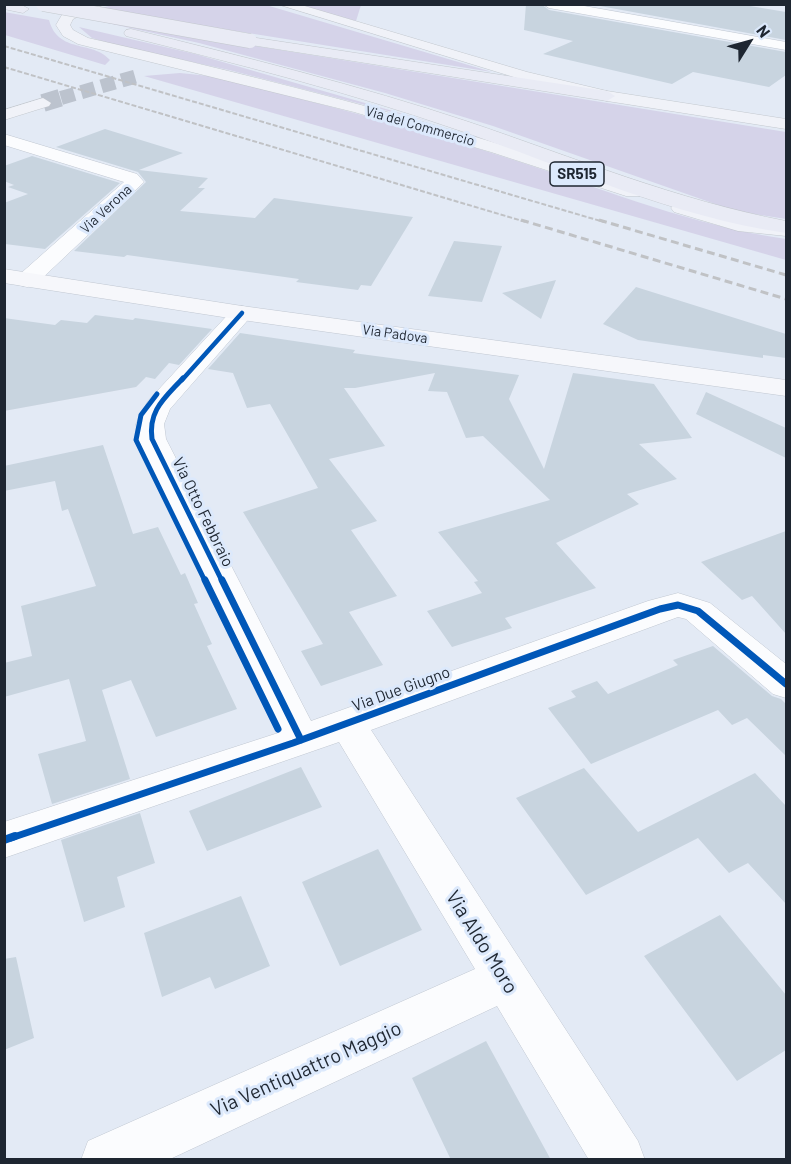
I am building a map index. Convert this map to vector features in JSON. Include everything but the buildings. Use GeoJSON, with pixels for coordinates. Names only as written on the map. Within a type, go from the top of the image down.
{"type":"FeatureCollection","features":[{"type":"Feature","properties":{"kind":"highway"},"geometry":{"type":"LineString","coordinates":[[44,4],[250,41],[607,96]]}},
{"type":"Feature","properties":{"kind":"highway","name":"Via del Commercio"},"geometry":{"type":"LineString","coordinates":[[4,5],[198,50],[394,104],[698,207],[786,228]]}},
{"type":"Feature","properties":{"kind":"main road"},"geometry":{"type":"LineString","coordinates":[[99,4],[76,12],[66,19],[63,25],[66,30],[83,41],[114,53],[121,58],[120,65]]}},
{"type":"Feature","properties":{"kind":"main road"},"geometry":{"type":"LineString","coordinates":[[283,4],[522,75],[607,96],[786,124]]}},
{"type":"Feature","properties":{"kind":"main road"},"geometry":{"type":"LineString","coordinates":[[363,15],[366,22],[386,35]]}},
{"type":"Feature","properties":{"kind":"main road","name":"Via del Commercio"},"geometry":{"type":"LineString","coordinates":[[83,41],[416,124],[738,225],[786,228]]}},
{"type":"Feature","properties":{"kind":"main road","name":"SR515"},"geometry":{"type":"LineString","coordinates":[[157,73],[193,71],[234,77]]}},
{"type":"Feature","properties":{"kind":"main road"},"geometry":{"type":"LineString","coordinates":[[4,104],[26,97]]}},
{"type":"Feature","properties":{"kind":"main road"},"geometry":{"type":"LineString","coordinates":[[4,115],[43,103]]}},
{"type":"Feature","properties":{"kind":"street"},"geometry":{"type":"LineString","coordinates":[[549,4],[786,46]]}},
{"type":"Feature","properties":{"kind":"street","name":"Via Verona"},"geometry":{"type":"LineString","coordinates":[[4,139],[130,178],[135,182],[16,278]]}},
{"type":"Feature","properties":{"kind":"street","name":"Via Padova"},"geometry":{"type":"LineString","coordinates":[[16,278],[242,313],[786,388]]}},
{"type":"Feature","properties":{"kind":"street","name":"Via Otto Febbraio"},"geometry":{"type":"LineString","coordinates":[[242,313],[157,407],[150,424],[152,439],[301,740]]}},
{"type":"Feature","properties":{"kind":"street","name":"Via Due Giugno"},"geometry":{"type":"LineString","coordinates":[[4,840],[301,740],[660,609],[678,605],[698,611],[786,684]]}},
{"type":"Feature","properties":{"kind":"street","name":"Via Aldo Moro"},"geometry":{"type":"LineString","coordinates":[[347,723],[619,1160]]}},
{"type":"Feature","properties":{"kind":"street","name":"Via Ventiquattro Maggio"},"geometry":{"type":"LineString","coordinates":[[107,1160],[505,979]]}},
{"type":"Feature","properties":{"kind":"shaded area"},"geometry":{"type":"Polygon","coordinates":[[[116,4],[266,5],[492,72],[98,9],[116,4]]]}},
{"type":"Feature","properties":{"kind":"shaded area"},"geometry":{"type":"Polygon","coordinates":[[[298,5],[361,5],[356,21],[298,5]]]}},
{"type":"Feature","properties":{"kind":"shaded area"},"geometry":{"type":"Polygon","coordinates":[[[4,12],[49,20],[60,38],[95,50],[110,60],[105,65],[5,35],[4,12]]]}},
{"type":"Feature","properties":{"kind":"shaded area"},"geometry":{"type":"Polygon","coordinates":[[[89,19],[786,132],[786,219],[735,211],[493,126],[385,93],[199,43],[89,19]]]}},
{"type":"Feature","properties":{"kind":"shaded area"},"geometry":{"type":"Polygon","coordinates":[[[79,27],[195,54],[431,122],[229,70],[114,45],[92,38],[79,27]]]}},
{"type":"Feature","properties":{"kind":"shaded area"},"geometry":{"type":"Polygon","coordinates":[[[180,73],[209,76],[365,116],[482,150],[685,217],[786,239],[786,260],[144,76],[180,73]]]}},
{"type":"Feature","properties":{"kind":"tunnel"},"geometry":{"type":"LineString","coordinates":[[61,98],[141,75]]}},
{"type":"Feature","properties":{"kind":"tunnel"},"geometry":{"type":"LineString","coordinates":[[43,103],[66,96]]}},
{"type":"Feature","properties":{"kind":"railway"},"geometry":{"type":"LineString","coordinates":[[4,46],[604,222]]}},
{"type":"Feature","properties":{"kind":"railway"},"geometry":{"type":"LineString","coordinates":[[4,67],[526,222]]}},
{"type":"Feature","properties":{"kind":"railway"},"geometry":{"type":"LineString","coordinates":[[521,220],[786,299]]}},
{"type":"Feature","properties":{"kind":"railway"},"geometry":{"type":"LineString","coordinates":[[599,220],[786,275]]}},
{"type":"Feature","properties":{"kind":"cycle path"},"geometry":{"type":"LineString","coordinates":[[242,313],[157,407],[150,424],[152,439],[301,740]]}},
{"type":"Feature","properties":{"kind":"cycle path"},"geometry":{"type":"LineString","coordinates":[[157,394],[141,415],[136,440],[278,729]]}},
{"type":"Feature","properties":{"kind":"cycle path"},"geometry":{"type":"LineString","coordinates":[[4,840],[293,743],[660,609],[678,605],[698,611],[786,684]]}}]}
